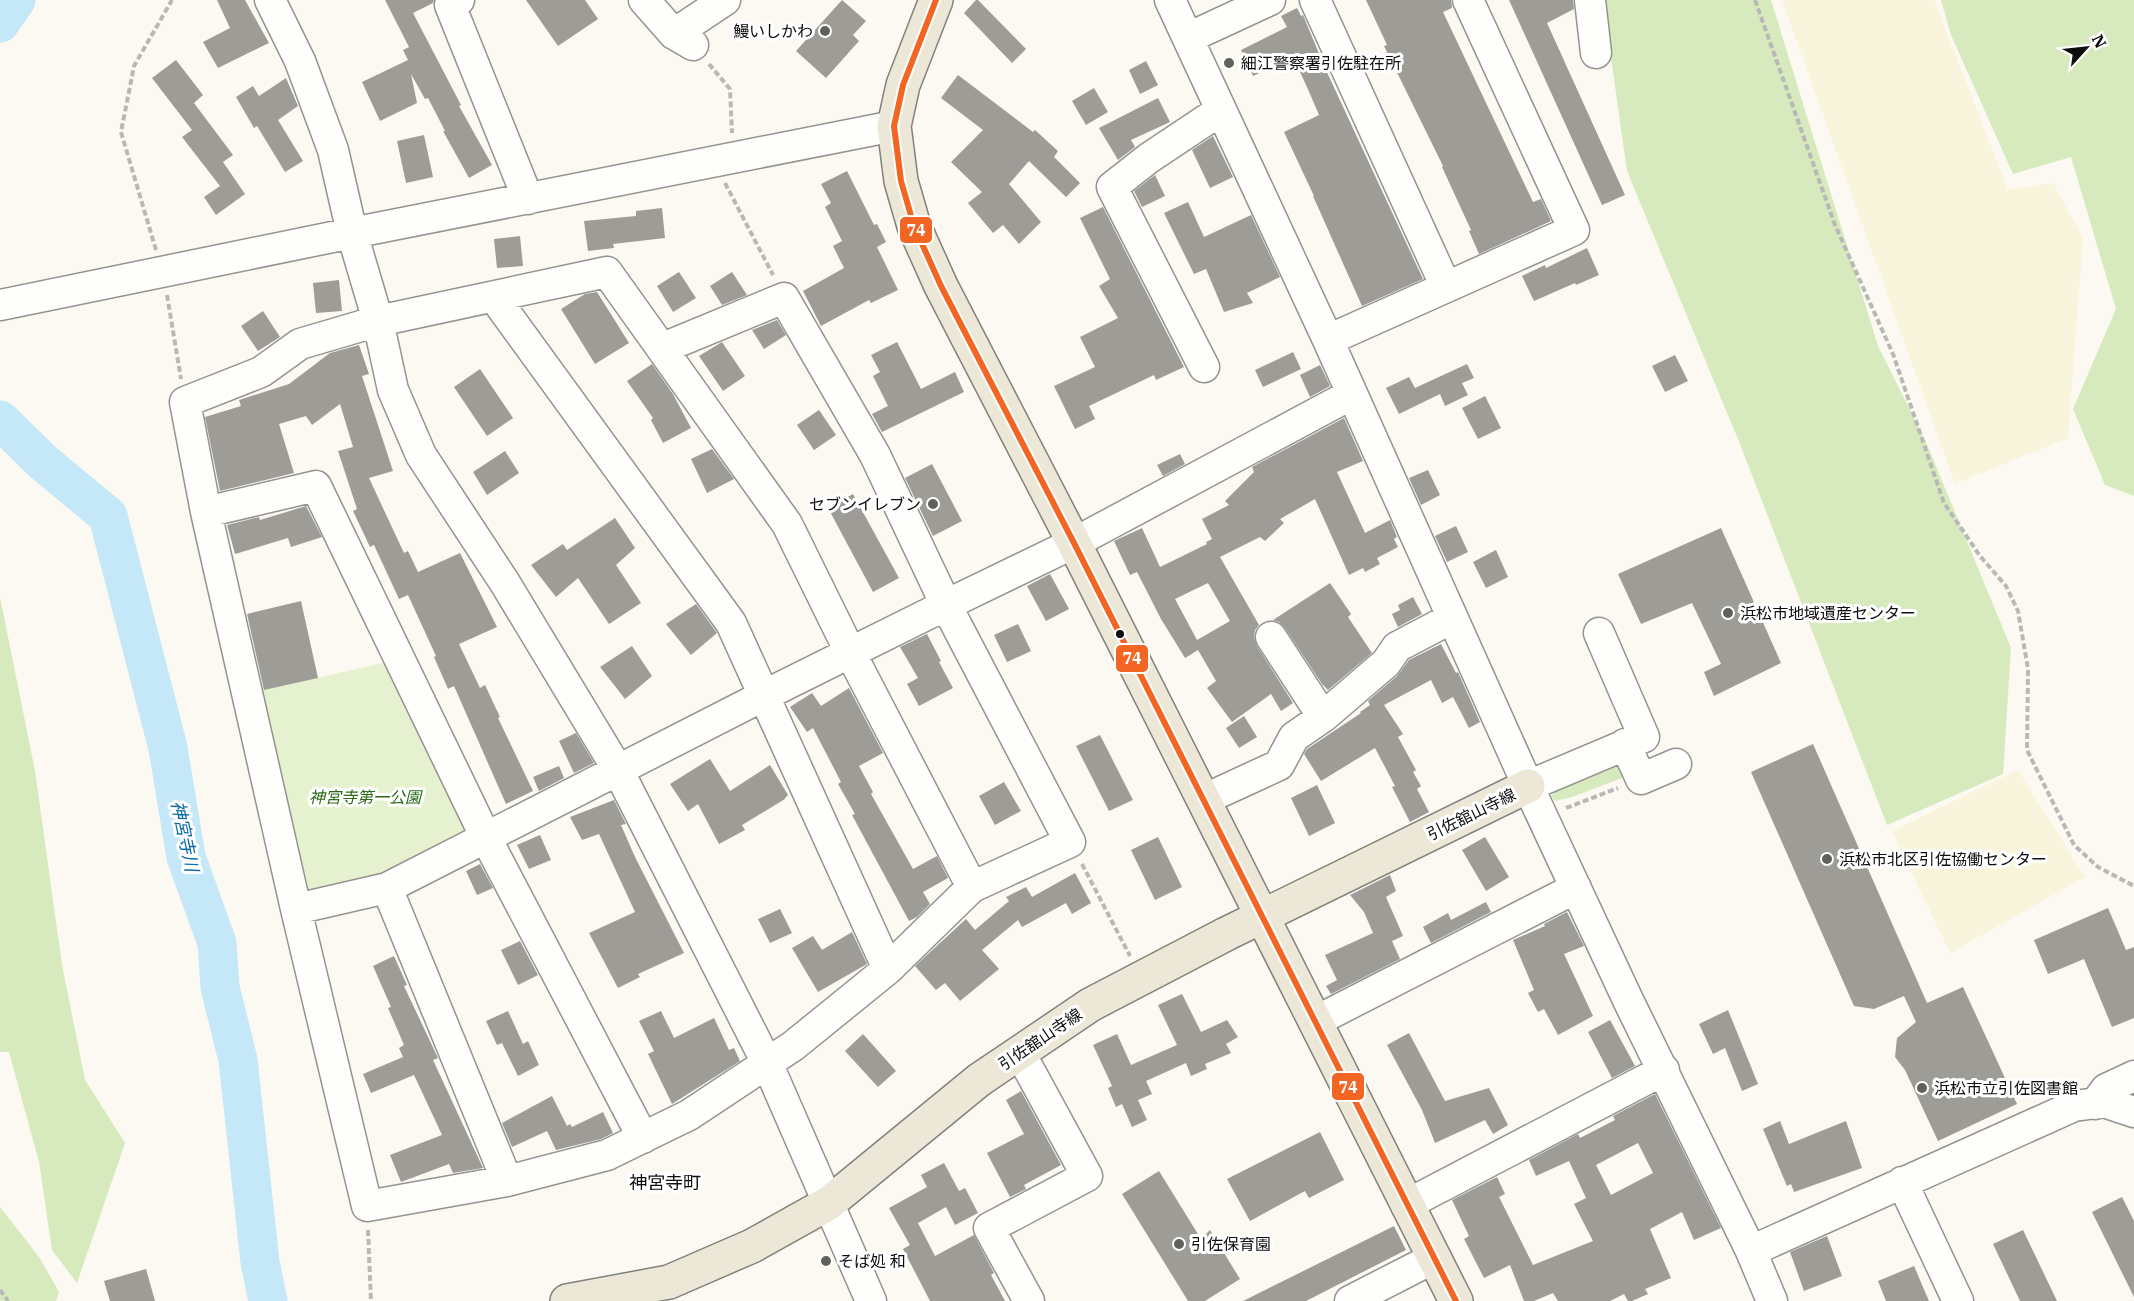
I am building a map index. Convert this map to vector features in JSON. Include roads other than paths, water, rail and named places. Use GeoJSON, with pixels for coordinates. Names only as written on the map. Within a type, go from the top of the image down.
{"type":"FeatureCollection","features":[{"type":"Feature","properties":{"kind":"main road"},"geometry":{"type":"LineString","coordinates":[[936,0],[903,85],[894,126],[901,181],[914,226],[941,286],[1074,543],[1456,1301]]}},
{"type":"Feature","properties":{"kind":"main road","name":"引佐舘山寺線"},"geometry":{"type":"LineString","coordinates":[[567,1301],[669,1282],[752,1246],[829,1203],[979,1080],[1090,1005],[1261,916],[1528,786]]}},
{"type":"Feature","properties":{"kind":"street"},"geometry":{"type":"LineString","coordinates":[[270,0],[300,60],[333,150],[352,233],[378,321],[393,390],[421,454],[506,584],[618,770],[768,1065],[871,1301]]}},
{"type":"Feature","properties":{"kind":"street"},"geometry":{"type":"LineString","coordinates":[[644,0],[684,40],[725,0]]}},
{"type":"Feature","properties":{"kind":"street"},"geometry":{"type":"LineString","coordinates":[[1170,0],[1328,340],[1528,786],[1628,1000],[1751,1251],[1772,1301]]}},
{"type":"Feature","properties":{"kind":"street"},"geometry":{"type":"LineString","coordinates":[[1188,39],[1270,0]]}},
{"type":"Feature","properties":{"kind":"street"},"geometry":{"type":"LineString","coordinates":[[1315,0],[1446,287]]}},
{"type":"Feature","properties":{"kind":"street"},"geometry":{"type":"LineString","coordinates":[[1328,340],[1574,230],[1468,0]]}},
{"type":"Feature","properties":{"kind":"street"},"geometry":{"type":"LineString","coordinates":[[1590,0],[1596,53]]}},
{"type":"Feature","properties":{"kind":"street"},"geometry":{"type":"LineString","coordinates":[[452,2],[528,199]]}},
{"type":"Feature","properties":{"kind":"street"},"geometry":{"type":"LineString","coordinates":[[1204,368],[1112,187],[1149,158],[1221,110]]}},
{"type":"Feature","properties":{"kind":"street"},"geometry":{"type":"LineString","coordinates":[[0,305],[894,126]]}},
{"type":"Feature","properties":{"kind":"street"},"geometry":{"type":"LineString","coordinates":[[663,348],[784,298],[875,455],[946,605],[1071,842],[972,887],[888,969],[794,1046],[689,1115],[607,1155],[507,1181],[367,1206],[296,909],[206,512],[185,402],[261,372],[300,344],[378,321],[607,272],[787,524],[851,654],[972,887]]}},
{"type":"Feature","properties":{"kind":"street"},"geometry":{"type":"LineString","coordinates":[[494,297],[731,623],[888,969]]}},
{"type":"Feature","properties":{"kind":"street"},"geometry":{"type":"LineString","coordinates":[[296,909],[387,888],[765,695],[1074,543],[1352,394]]}},
{"type":"Feature","properties":{"kind":"street"},"geometry":{"type":"LineString","coordinates":[[206,512],[315,486],[486,838],[643,1138]]}},
{"type":"Feature","properties":{"kind":"street"},"geometry":{"type":"LineString","coordinates":[[1203,800],[1279,765],[1294,737],[1323,717],[1386,663],[1397,647],[1452,618]]}},
{"type":"Feature","properties":{"kind":"street"},"geometry":{"type":"LineString","coordinates":[[1528,786],[1644,736],[1599,633]]}},
{"type":"Feature","properties":{"kind":"street"},"geometry":{"type":"LineString","coordinates":[[1271,637],[1323,717]]}},
{"type":"Feature","properties":{"kind":"street"},"geometry":{"type":"LineString","coordinates":[[1625,744],[1641,779],[1676,764]]}},
{"type":"Feature","properties":{"kind":"street"},"geometry":{"type":"LineString","coordinates":[[387,888],[507,1181]]}},
{"type":"Feature","properties":{"kind":"street"},"geometry":{"type":"LineString","coordinates":[[1314,1022],[1576,888]]}},
{"type":"Feature","properties":{"kind":"street"},"geometry":{"type":"LineString","coordinates":[[1020,1053],[1087,1176],[989,1228],[1029,1301]]}},
{"type":"Feature","properties":{"kind":"street"},"geometry":{"type":"LineString","coordinates":[[1406,1205],[1664,1070]]}},
{"type":"Feature","properties":{"kind":"street"},"geometry":{"type":"LineString","coordinates":[[2095,1104],[2106,1089],[2134,1076]]}},
{"type":"Feature","properties":{"kind":"street"},"geometry":{"type":"LineString","coordinates":[[1751,1251],[2074,1106],[2104,1102],[2134,1112]]}},
{"type":"Feature","properties":{"kind":"street"},"geometry":{"type":"LineString","coordinates":[[1902,1182],[1958,1301]]}},
{"type":"Feature","properties":{"kind":"street"},"geometry":{"type":"LineString","coordinates":[[1350,1301],[1434,1258]]}},
{"type":"Feature","properties":{"kind":"waterway","name":"神宮寺川"},"geometry":{"type":"LineString","coordinates":[[0,23],[16,0]]}},
{"type":"Feature","properties":{"kind":"waterway","name":"神宮寺川"},"geometry":{"type":"LineString","coordinates":[[0,420],[43,462],[108,516],[168,748],[186,857],[217,943],[220,987],[238,1060],[260,1262],[268,1301]]}},
{"type":"Feature","properties":{"kind":"place","name":"鰻いしかわ"},"geometry":{"type":"Point","coordinates":[825,31]}},
{"type":"Feature","properties":{"kind":"place","name":"細江警察署引佐駐在所"},"geometry":{"type":"Point","coordinates":[1229,63]}},
{"type":"Feature","properties":{"kind":"place","name":"セブンイレブン"},"geometry":{"type":"Point","coordinates":[933,504]}},
{"type":"Feature","properties":{"kind":"place","name":"浜松市地域遺産センター"},"geometry":{"type":"Point","coordinates":[1728,613]}},
{"type":"Feature","properties":{"kind":"place","name":"浜松市北区引佐協働センター"},"geometry":{"type":"Point","coordinates":[1827,859]}},
{"type":"Feature","properties":{"kind":"place","name":"浜松市立引佐図書館"},"geometry":{"type":"Point","coordinates":[1922,1088]}},
{"type":"Feature","properties":{"kind":"place","name":"引佐保育園"},"geometry":{"type":"Point","coordinates":[1179,1244]}},
{"type":"Feature","properties":{"kind":"place","name":"そば処 和"},"geometry":{"type":"Point","coordinates":[826,1261]}},
{"type":"Feature","properties":{"kind":"district","name":"神宮寺町"},"geometry":{"type":"Point","coordinates":[665,1182]}},
{"type":"Feature","properties":{"kind":"park label","name":"神宮寺第一公園"},"geometry":{"type":"Point","coordinates":[365,797]}}]}
